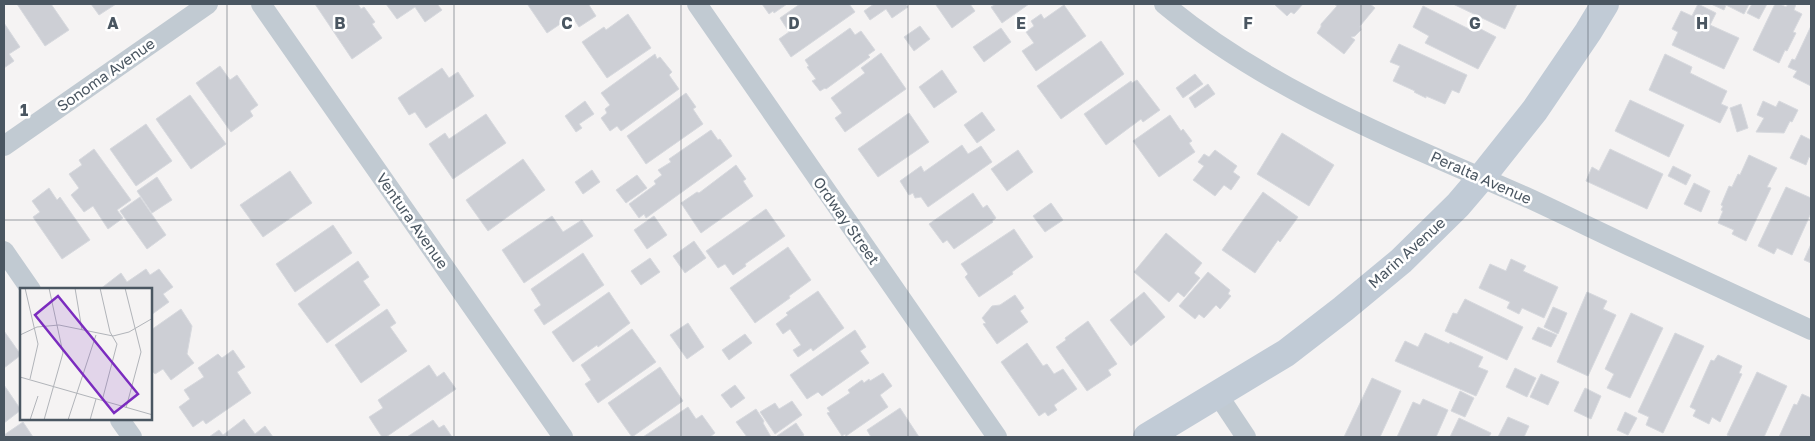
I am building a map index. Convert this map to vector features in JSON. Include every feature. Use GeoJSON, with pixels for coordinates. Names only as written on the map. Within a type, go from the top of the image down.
{"type":"FeatureCollection","features":[{"type":"Feature","properties":{"kind":"main road","name":"Marin Avenue"},"geometry":{"type":"LineString","coordinates":[[1147,437],[1286,353],[1343,310],[1411,252],[1482,178],[1535,110],[1605,4]]}},
{"type":"Feature","properties":{"kind":"street","name":"Sonoma Avenue"},"geometry":{"type":"LineString","coordinates":[[4,146],[208,4]]}},
{"type":"Feature","properties":{"kind":"street","name":"Ventura Avenue"},"geometry":{"type":"LineString","coordinates":[[261,4],[563,437]]}},
{"type":"Feature","properties":{"kind":"street","name":"Ordway Street"},"geometry":{"type":"LineString","coordinates":[[697,4],[997,437]]}},
{"type":"Feature","properties":{"kind":"street","name":"Peralta Avenue"},"geometry":{"type":"LineString","coordinates":[[1164,4],[1190,25],[1259,71],[1304,96],[1434,158],[1528,198],[1811,330]]}},
{"type":"Feature","properties":{"kind":"street"},"geometry":{"type":"LineString","coordinates":[[4,251],[29,288]]}},
{"type":"Feature","properties":{"kind":"street"},"geometry":{"type":"LineString","coordinates":[[1218,395],[1246,437]]}},
{"type":"Feature","properties":{"kind":"street"},"geometry":{"type":"LineString","coordinates":[[121,421],[132,437]]}},
{"type":"Feature","properties":{"kind":"building"},"geometry":{"type":"Polygon","coordinates":[[[17,4],[51,4],[69,30],[45,46],[17,4]]]}},
{"type":"Feature","properties":{"kind":"building"},"geometry":{"type":"Polygon","coordinates":[[[91,4],[116,4],[99,15],[91,4]]]}},
{"type":"Feature","properties":{"kind":"building"},"geometry":{"type":"Polygon","coordinates":[[[315,4],[358,4],[361,9],[364,7],[375,22],[372,24],[382,38],[352,59],[315,4]]]}},
{"type":"Feature","properties":{"kind":"building"},"geometry":{"type":"Polygon","coordinates":[[[386,4],[437,4],[442,10],[425,22],[415,7],[397,19],[386,4]]]}},
{"type":"Feature","properties":{"kind":"building"},"geometry":{"type":"Polygon","coordinates":[[[529,4],[590,4],[596,16],[579,27],[572,16],[547,33],[529,4]]]}},
{"type":"Feature","properties":{"kind":"building"},"geometry":{"type":"Polygon","coordinates":[[[762,4],[787,4],[774,13],[773,11],[769,14],[762,4]]]}},
{"type":"Feature","properties":{"kind":"building"},"geometry":{"type":"Polygon","coordinates":[[[800,4],[849,4],[855,12],[791,57],[779,39],[789,32],[780,18],[800,4]]]}},
{"type":"Feature","properties":{"kind":"building"},"geometry":{"type":"Polygon","coordinates":[[[874,4],[905,4],[908,7],[892,18],[886,9],[870,20],[864,11],[874,4]]]}},
{"type":"Feature","properties":{"kind":"building"},"geometry":{"type":"Polygon","coordinates":[[[970,4],[975,11],[952,28],[936,5],[970,4]]]}},
{"type":"Feature","properties":{"kind":"building"},"geometry":{"type":"Polygon","coordinates":[[[996,4],[1029,4],[1002,23],[991,7],[996,4]]]}},
{"type":"Feature","properties":{"kind":"building"},"geometry":{"type":"Polygon","coordinates":[[[1274,4],[1303,4],[1294,14],[1291,12],[1287,16],[1274,4]]]}},
{"type":"Feature","properties":{"kind":"building"},"geometry":{"type":"Polygon","coordinates":[[[1334,4],[1370,4],[1375,8],[1360,26],[1361,30],[1351,37],[1355,40],[1344,54],[1317,33],[1321,24],[1337,6],[1334,4]]]}},
{"type":"Feature","properties":{"kind":"building"},"geometry":{"type":"Polygon","coordinates":[[[1453,4],[1517,4],[1505,29],[1453,4]]]}},
{"type":"Feature","properties":{"kind":"building"},"geometry":{"type":"Polygon","coordinates":[[[1698,4],[1716,13],[1710,25],[1739,38],[1724,69],[1672,45],[1678,32],[1672,29],[1681,11],[1692,16],[1698,4]]]}},
{"type":"Feature","properties":{"kind":"building"},"geometry":{"type":"Polygon","coordinates":[[[1711,4],[1749,4],[1744,14],[1726,5],[1724,10],[1711,4]]]}},
{"type":"Feature","properties":{"kind":"building"},"geometry":{"type":"Polygon","coordinates":[[[1752,4],[1767,4],[1759,19],[1747,13],[1752,4]]]}},
{"type":"Feature","properties":{"kind":"building"},"geometry":{"type":"Polygon","coordinates":[[[1775,4],[1786,7],[1788,4],[1796,4],[1794,10],[1802,14],[1793,32],[1796,33],[1779,63],[1753,50],[1775,4]]]}},
{"type":"Feature","properties":{"kind":"building"},"geometry":{"type":"Polygon","coordinates":[[[1064,5],[1086,36],[1036,71],[1022,51],[1034,43],[1026,32],[1034,26],[1031,21],[1041,14],[1044,19],[1064,5]]]}},
{"type":"Feature","properties":{"kind":"building"},"geometry":{"type":"Polygon","coordinates":[[[1423,6],[1473,31],[1475,26],[1496,37],[1478,69],[1425,43],[1429,36],[1413,27],[1423,6]]]}},
{"type":"Feature","properties":{"kind":"building"},"geometry":{"type":"Polygon","coordinates":[[[628,14],[651,48],[607,78],[582,42],[604,27],[606,30],[628,14]]]}},
{"type":"Feature","properties":{"kind":"building"},"geometry":{"type":"Polygon","coordinates":[[[4,23],[20,47],[9,54],[14,61],[4,68],[4,23]]]}},
{"type":"Feature","properties":{"kind":"building"},"geometry":{"type":"Polygon","coordinates":[[[920,26],[930,39],[914,51],[904,37],[920,26]]]}},
{"type":"Feature","properties":{"kind":"building"},"geometry":{"type":"Polygon","coordinates":[[[1811,26],[1811,86],[1793,77],[1797,71],[1788,67],[1792,59],[1795,60],[1811,26]]]}},
{"type":"Feature","properties":{"kind":"building"},"geometry":{"type":"Polygon","coordinates":[[[850,28],[855,35],[861,31],[875,50],[868,55],[870,57],[826,89],[820,91],[812,81],[816,79],[807,67],[809,66],[805,60],[850,28]]]}},
{"type":"Feature","properties":{"kind":"building"},"geometry":{"type":"Polygon","coordinates":[[[1001,28],[1011,42],[984,62],[973,47],[1001,28]]]}},
{"type":"Feature","properties":{"kind":"building"},"geometry":{"type":"Polygon","coordinates":[[[1101,41],[1124,74],[1061,119],[1037,86],[1101,41]]]}},
{"type":"Feature","properties":{"kind":"building"},"geometry":{"type":"Polygon","coordinates":[[[1399,44],[1467,75],[1459,93],[1452,90],[1445,104],[1426,96],[1426,98],[1393,81],[1400,66],[1390,62],[1399,44]]]}},
{"type":"Feature","properties":{"kind":"building"},"geometry":{"type":"Polygon","coordinates":[[[881,53],[906,89],[845,132],[835,118],[842,113],[831,98],[865,73],[861,68],[881,53]]]}},
{"type":"Feature","properties":{"kind":"building"},"geometry":{"type":"Polygon","coordinates":[[[655,54],[657,59],[660,57],[672,72],[669,75],[679,89],[621,131],[617,126],[610,131],[601,118],[607,113],[605,109],[610,105],[601,93],[655,54]]]}},
{"type":"Feature","properties":{"kind":"building"},"geometry":{"type":"Polygon","coordinates":[[[1665,54],[1692,67],[1690,73],[1727,91],[1721,104],[1728,107],[1720,123],[1649,90],[1665,54]]]}},
{"type":"Feature","properties":{"kind":"building"},"geometry":{"type":"Polygon","coordinates":[[[220,66],[230,80],[237,75],[258,105],[250,111],[253,116],[231,132],[196,83],[220,66]]]}},
{"type":"Feature","properties":{"kind":"building"},"geometry":{"type":"Polygon","coordinates":[[[442,68],[449,78],[458,72],[474,96],[426,128],[415,112],[409,115],[398,98],[442,68]]]}},
{"type":"Feature","properties":{"kind":"building"},"geometry":{"type":"Polygon","coordinates":[[[942,70],[957,92],[934,108],[919,87],[942,70]]]}},
{"type":"Feature","properties":{"kind":"building"},"geometry":{"type":"Polygon","coordinates":[[[1195,74],[1203,84],[1183,98],[1176,88],[1195,74]]]}},
{"type":"Feature","properties":{"kind":"building"},"geometry":{"type":"Polygon","coordinates":[[[1137,80],[1160,110],[1143,122],[1141,119],[1106,145],[1084,114],[1131,81],[1132,83],[1137,80]]]}},
{"type":"Feature","properties":{"kind":"building"},"geometry":{"type":"Polygon","coordinates":[[[1208,84],[1215,94],[1195,108],[1189,98],[1208,84]]]}},
{"type":"Feature","properties":{"kind":"building"},"geometry":{"type":"Polygon","coordinates":[[[686,93],[696,107],[693,109],[703,124],[646,164],[627,136],[686,93]]]}},
{"type":"Feature","properties":{"kind":"building"},"geometry":{"type":"Polygon","coordinates":[[[190,95],[226,144],[191,169],[156,119],[190,95]]]}},
{"type":"Feature","properties":{"kind":"building"},"geometry":{"type":"Polygon","coordinates":[[[1630,100],[1684,125],[1669,157],[1615,131],[1630,100]]]}},
{"type":"Feature","properties":{"kind":"building"},"geometry":{"type":"Polygon","coordinates":[[[585,101],[594,114],[579,124],[582,128],[576,132],[565,116],[585,101]]]}},
{"type":"Feature","properties":{"kind":"building"},"geometry":{"type":"Polygon","coordinates":[[[1763,101],[1776,107],[1779,101],[1798,110],[1784,133],[1756,132],[1764,118],[1757,115],[1763,101]]]}},
{"type":"Feature","properties":{"kind":"building"},"geometry":{"type":"Polygon","coordinates":[[[1741,104],[1748,128],[1737,132],[1730,108],[1741,104]]]}},
{"type":"Feature","properties":{"kind":"building"},"geometry":{"type":"Polygon","coordinates":[[[982,112],[995,130],[977,143],[964,125],[982,112]]]}},
{"type":"Feature","properties":{"kind":"building"},"geometry":{"type":"Polygon","coordinates":[[[909,113],[929,142],[878,177],[858,149],[909,113]]]}},
{"type":"Feature","properties":{"kind":"building"},"geometry":{"type":"Polygon","coordinates":[[[486,114],[506,143],[453,179],[429,144],[445,133],[449,139],[486,114]]]}},
{"type":"Feature","properties":{"kind":"building"},"geometry":{"type":"Polygon","coordinates":[[[1170,115],[1181,131],[1183,129],[1192,141],[1189,143],[1195,152],[1159,177],[1133,141],[1170,115]]]}},
{"type":"Feature","properties":{"kind":"building"},"geometry":{"type":"Polygon","coordinates":[[[146,124],[172,161],[136,186],[110,149],[146,124]]]}},
{"type":"Feature","properties":{"kind":"building"},"geometry":{"type":"Polygon","coordinates":[[[711,130],[732,156],[646,218],[644,214],[639,218],[629,204],[656,184],[654,181],[662,175],[658,170],[671,162],[669,159],[711,130]]]}},
{"type":"Feature","properties":{"kind":"building"},"geometry":{"type":"Polygon","coordinates":[[[1282,133],[1334,165],[1309,206],[1257,174],[1282,133]]]}},
{"type":"Feature","properties":{"kind":"building"},"geometry":{"type":"Polygon","coordinates":[[[1801,135],[1811,140],[1811,158],[1809,157],[1806,165],[1790,158],[1801,135]]]}},
{"type":"Feature","properties":{"kind":"building"},"geometry":{"type":"Polygon","coordinates":[[[962,145],[968,154],[981,146],[992,162],[928,207],[921,197],[915,198],[913,193],[909,195],[900,181],[921,166],[924,172],[962,145]]]}},
{"type":"Feature","properties":{"kind":"building"},"geometry":{"type":"Polygon","coordinates":[[[94,149],[131,200],[117,210],[123,218],[108,229],[93,206],[84,212],[71,195],[79,188],[69,174],[82,165],[79,160],[94,149]]]}},
{"type":"Feature","properties":{"kind":"building"},"geometry":{"type":"Polygon","coordinates":[[[1610,149],[1663,174],[1647,209],[1586,181],[1592,167],[1599,171],[1610,149]]]}},
{"type":"Feature","properties":{"kind":"building"},"geometry":{"type":"Polygon","coordinates":[[[1018,150],[1033,172],[1007,191],[991,169],[1018,150]]]}},
{"type":"Feature","properties":{"kind":"building"},"geometry":{"type":"Polygon","coordinates":[[[1215,150],[1237,166],[1233,172],[1240,177],[1231,190],[1224,185],[1215,196],[1193,180],[1204,166],[1198,162],[1204,154],[1209,157],[1215,150]]]}},
{"type":"Feature","properties":{"kind":"building"},"geometry":{"type":"Polygon","coordinates":[[[1749,155],[1777,168],[1767,187],[1771,188],[1746,241],[1732,234],[1734,230],[1718,223],[1723,211],[1721,210],[1723,206],[1721,205],[1729,186],[1732,187],[1738,174],[1740,175],[1749,155]]]}},
{"type":"Feature","properties":{"kind":"building"},"geometry":{"type":"Polygon","coordinates":[[[523,159],[545,190],[488,231],[466,200],[523,159]]]}},
{"type":"Feature","properties":{"kind":"building"},"geometry":{"type":"Polygon","coordinates":[[[736,165],[746,179],[743,181],[753,196],[701,233],[681,203],[697,192],[699,193],[736,165]]]}},
{"type":"Feature","properties":{"kind":"building"},"geometry":{"type":"Polygon","coordinates":[[[1673,166],[1691,175],[1686,185],[1668,176],[1673,166]]]}},
{"type":"Feature","properties":{"kind":"building"},"geometry":{"type":"Polygon","coordinates":[[[592,170],[600,182],[583,194],[575,182],[592,170]]]}},
{"type":"Feature","properties":{"kind":"building"},"geometry":{"type":"Polygon","coordinates":[[[290,171],[312,203],[263,237],[240,205],[290,171]]]}},
{"type":"Feature","properties":{"kind":"building"},"geometry":{"type":"Polygon","coordinates":[[[637,175],[647,188],[626,203],[616,190],[637,175]]]}},
{"type":"Feature","properties":{"kind":"building"},"geometry":{"type":"Polygon","coordinates":[[[157,177],[172,200],[152,213],[137,191],[157,177]]]}},
{"type":"Feature","properties":{"kind":"building"},"geometry":{"type":"Polygon","coordinates":[[[1694,183],[1710,191],[1701,212],[1684,204],[1694,183]]]}},
{"type":"Feature","properties":{"kind":"building"},"geometry":{"type":"Polygon","coordinates":[[[1786,187],[1811,198],[1811,213],[1792,255],[1777,248],[1774,254],[1758,246],[1786,187]]]}},
{"type":"Feature","properties":{"kind":"building"},"geometry":{"type":"Polygon","coordinates":[[[49,188],[57,200],[60,197],[90,240],[62,259],[33,217],[40,212],[32,201],[49,188]]]}},
{"type":"Feature","properties":{"kind":"building"},"geometry":{"type":"Polygon","coordinates":[[[1263,192],[1298,217],[1280,242],[1278,240],[1255,273],[1222,250],[1263,192]]]}},
{"type":"Feature","properties":{"kind":"building"},"geometry":{"type":"Polygon","coordinates":[[[973,193],[983,208],[987,205],[996,218],[954,249],[947,240],[943,243],[929,224],[973,193]]]}},
{"type":"Feature","properties":{"kind":"building"},"geometry":{"type":"Polygon","coordinates":[[[140,197],[166,235],[147,249],[120,211],[140,197]]]}},
{"type":"Feature","properties":{"kind":"building"},"geometry":{"type":"Polygon","coordinates":[[[1051,203],[1063,220],[1045,232],[1033,216],[1051,203]]]}},
{"type":"Feature","properties":{"kind":"building"},"geometry":{"type":"Polygon","coordinates":[[[766,209],[785,236],[745,264],[746,266],[733,275],[725,264],[718,268],[706,251],[766,209]]]}},
{"type":"Feature","properties":{"kind":"building"},"geometry":{"type":"Polygon","coordinates":[[[552,216],[563,232],[582,220],[593,236],[524,283],[502,250],[552,216]]]}},
{"type":"Feature","properties":{"kind":"building"},"geometry":{"type":"Polygon","coordinates":[[[654,216],[667,235],[647,249],[634,230],[654,216]]]}},
{"type":"Feature","properties":{"kind":"building"},"geometry":{"type":"Polygon","coordinates":[[[333,225],[352,253],[295,292],[276,264],[333,225]]]}},
{"type":"Feature","properties":{"kind":"building"},"geometry":{"type":"Polygon","coordinates":[[[1014,229],[1033,257],[1012,272],[1013,274],[979,297],[965,277],[968,274],[961,264],[1014,229]]]}},
{"type":"Feature","properties":{"kind":"building"},"geometry":{"type":"Polygon","coordinates":[[[1166,233],[1202,263],[1194,273],[1200,278],[1184,297],[1178,292],[1169,302],[1134,272],[1166,233]]]}},
{"type":"Feature","properties":{"kind":"building"},"geometry":{"type":"Polygon","coordinates":[[[694,241],[706,258],[685,273],[673,256],[694,241]]]}},
{"type":"Feature","properties":{"kind":"building"},"geometry":{"type":"Polygon","coordinates":[[[1811,244],[1811,263],[1804,260],[1811,244]]]}},
{"type":"Feature","properties":{"kind":"building"},"geometry":{"type":"Polygon","coordinates":[[[788,247],[811,280],[755,323],[730,288],[788,247]]]}},
{"type":"Feature","properties":{"kind":"building"},"geometry":{"type":"Polygon","coordinates":[[[583,253],[604,285],[544,325],[534,310],[541,305],[531,289],[583,253]]]}},
{"type":"Feature","properties":{"kind":"building"},"geometry":{"type":"Polygon","coordinates":[[[650,258],[660,272],[641,285],[631,271],[650,258]]]}},
{"type":"Feature","properties":{"kind":"building"},"geometry":{"type":"Polygon","coordinates":[[[1511,259],[1526,266],[1523,271],[1558,287],[1544,318],[1522,308],[1519,314],[1507,308],[1510,302],[1479,288],[1490,264],[1506,271],[1511,259]]]}},
{"type":"Feature","properties":{"kind":"building"},"geometry":{"type":"Polygon","coordinates":[[[358,261],[369,277],[363,281],[380,305],[327,343],[298,304],[358,261]]]}},
{"type":"Feature","properties":{"kind":"building"},"geometry":{"type":"Polygon","coordinates":[[[146,269],[150,275],[159,269],[173,287],[163,294],[169,302],[152,314],[152,288],[102,288],[121,273],[127,282],[146,269]]]}},
{"type":"Feature","properties":{"kind":"building"},"geometry":{"type":"Polygon","coordinates":[[[1208,272],[1230,290],[1228,294],[1231,296],[1220,309],[1216,305],[1204,318],[1199,314],[1195,319],[1179,306],[1208,272]]]}},
{"type":"Feature","properties":{"kind":"building"},"geometry":{"type":"Polygon","coordinates":[[[818,291],[844,328],[813,351],[811,348],[798,357],[793,350],[801,345],[790,329],[783,334],[776,324],[788,315],[786,313],[818,291]]]}},
{"type":"Feature","properties":{"kind":"building"},"geometry":{"type":"Polygon","coordinates":[[[609,292],[630,323],[598,347],[597,345],[573,362],[552,332],[609,292]]]}},
{"type":"Feature","properties":{"kind":"building"},"geometry":{"type":"Polygon","coordinates":[[[1144,292],[1165,317],[1131,346],[1110,320],[1144,292]]]}},
{"type":"Feature","properties":{"kind":"building"},"geometry":{"type":"Polygon","coordinates":[[[1587,292],[1607,301],[1603,309],[1616,315],[1588,376],[1557,362],[1587,292]]]}},
{"type":"Feature","properties":{"kind":"building"},"geometry":{"type":"Polygon","coordinates":[[[1015,295],[1024,308],[1020,311],[1028,322],[997,344],[983,324],[986,323],[982,318],[992,306],[1000,305],[1015,295]]]}},
{"type":"Feature","properties":{"kind":"building"},"geometry":{"type":"Polygon","coordinates":[[[1465,299],[1523,327],[1507,360],[1445,331],[1453,313],[1457,314],[1465,299]]]}},
{"type":"Feature","properties":{"kind":"building"},"geometry":{"type":"Polygon","coordinates":[[[1553,307],[1567,313],[1558,334],[1544,327],[1553,307]]]}},
{"type":"Feature","properties":{"kind":"building"},"geometry":{"type":"Polygon","coordinates":[[[181,309],[192,326],[187,354],[194,363],[171,380],[163,369],[155,374],[152,371],[152,329],[181,309]]]}},
{"type":"Feature","properties":{"kind":"building"},"geometry":{"type":"Polygon","coordinates":[[[387,309],[396,323],[390,327],[407,351],[361,383],[335,345],[387,309]]]}},
{"type":"Feature","properties":{"kind":"building"},"geometry":{"type":"Polygon","coordinates":[[[1631,313],[1663,328],[1630,398],[1607,388],[1614,374],[1605,369],[1631,313]]]}},
{"type":"Feature","properties":{"kind":"building"},"geometry":{"type":"Polygon","coordinates":[[[1088,321],[1117,364],[1108,370],[1111,375],[1087,391],[1056,347],[1088,321]]]}},
{"type":"Feature","properties":{"kind":"building"},"geometry":{"type":"Polygon","coordinates":[[[688,323],[704,347],[687,359],[670,335],[688,323]]]}},
{"type":"Feature","properties":{"kind":"building"},"geometry":{"type":"Polygon","coordinates":[[[1538,327],[1557,335],[1551,347],[1532,339],[1538,327]]]}},
{"type":"Feature","properties":{"kind":"building"},"geometry":{"type":"Polygon","coordinates":[[[632,329],[656,362],[598,403],[585,384],[591,380],[581,365],[632,329]]]}},
{"type":"Feature","properties":{"kind":"building"},"geometry":{"type":"Polygon","coordinates":[[[855,330],[866,347],[860,351],[869,363],[822,396],[818,392],[807,399],[790,375],[855,330]]]}},
{"type":"Feature","properties":{"kind":"building"},"geometry":{"type":"Polygon","coordinates":[[[4,331],[20,356],[4,368],[4,331]]]}},
{"type":"Feature","properties":{"kind":"building"},"geometry":{"type":"Polygon","coordinates":[[[1425,333],[1483,357],[1478,367],[1488,371],[1476,396],[1395,361],[1405,341],[1418,347],[1425,333]]]}},
{"type":"Feature","properties":{"kind":"building"},"geometry":{"type":"Polygon","coordinates":[[[1675,333],[1704,346],[1663,433],[1646,425],[1649,417],[1638,412],[1675,333]]]}},
{"type":"Feature","properties":{"kind":"building"},"geometry":{"type":"Polygon","coordinates":[[[745,334],[752,343],[729,360],[722,350],[745,334]]]}},
{"type":"Feature","properties":{"kind":"building"},"geometry":{"type":"Polygon","coordinates":[[[1027,343],[1043,366],[1047,364],[1054,374],[1063,369],[1077,389],[1054,405],[1057,410],[1048,416],[1045,412],[1039,416],[1001,362],[1027,343]]]}},
{"type":"Feature","properties":{"kind":"building"},"geometry":{"type":"Polygon","coordinates":[[[233,350],[245,367],[237,372],[251,393],[206,424],[203,420],[193,427],[179,407],[190,399],[184,390],[204,377],[198,368],[218,354],[222,358],[233,350]]]}},
{"type":"Feature","properties":{"kind":"building"},"geometry":{"type":"Polygon","coordinates":[[[1718,355],[1742,366],[1739,373],[1742,374],[1720,422],[1712,417],[1709,424],[1693,416],[1696,410],[1690,407],[1711,360],[1714,361],[1718,355]]]}},
{"type":"Feature","properties":{"kind":"building"},"geometry":{"type":"Polygon","coordinates":[[[429,365],[437,377],[444,372],[456,389],[386,437],[382,437],[369,417],[383,408],[378,400],[429,365]]]}},
{"type":"Feature","properties":{"kind":"building"},"geometry":{"type":"Polygon","coordinates":[[[660,367],[683,401],[632,437],[608,403],[660,367]]]}},
{"type":"Feature","properties":{"kind":"building"},"geometry":{"type":"Polygon","coordinates":[[[1515,368],[1536,378],[1527,397],[1506,387],[1515,368]]]}},
{"type":"Feature","properties":{"kind":"building"},"geometry":{"type":"Polygon","coordinates":[[[1757,372],[1787,386],[1764,437],[1731,437],[1727,435],[1757,372]]]}},
{"type":"Feature","properties":{"kind":"building"},"geometry":{"type":"Polygon","coordinates":[[[883,373],[892,386],[880,395],[888,407],[846,436],[845,434],[842,436],[827,413],[830,412],[827,408],[850,393],[848,390],[862,380],[864,383],[869,379],[870,381],[883,373]]]}},
{"type":"Feature","properties":{"kind":"building"},"geometry":{"type":"Polygon","coordinates":[[[1541,374],[1559,382],[1548,405],[1530,397],[1541,374]]]}},
{"type":"Feature","properties":{"kind":"building"},"geometry":{"type":"Polygon","coordinates":[[[1372,378],[1401,391],[1380,437],[1344,437],[1372,378]]]}},
{"type":"Feature","properties":{"kind":"building"},"geometry":{"type":"Polygon","coordinates":[[[4,385],[20,411],[4,423],[4,385]]]}},
{"type":"Feature","properties":{"kind":"building"},"geometry":{"type":"Polygon","coordinates":[[[735,385],[745,398],[731,408],[721,395],[735,385]]]}},
{"type":"Feature","properties":{"kind":"building"},"geometry":{"type":"Polygon","coordinates":[[[1585,388],[1601,396],[1591,419],[1574,411],[1585,388]]]}},
{"type":"Feature","properties":{"kind":"building"},"geometry":{"type":"Polygon","coordinates":[[[1460,391],[1474,398],[1465,417],[1451,411],[1460,391]]]}},
{"type":"Feature","properties":{"kind":"building"},"geometry":{"type":"Polygon","coordinates":[[[1802,394],[1811,398],[1811,437],[1779,437],[1794,404],[1797,405],[1802,394]]]}},
{"type":"Feature","properties":{"kind":"building"},"geometry":{"type":"Polygon","coordinates":[[[1423,399],[1448,410],[1436,437],[1397,437],[1413,402],[1420,405],[1423,399]]]}},
{"type":"Feature","properties":{"kind":"building"},"geometry":{"type":"Polygon","coordinates":[[[792,401],[802,415],[775,434],[760,412],[775,403],[779,409],[792,401]]]}},
{"type":"Feature","properties":{"kind":"building"},"geometry":{"type":"Polygon","coordinates":[[[688,407],[696,419],[702,415],[715,433],[710,437],[643,437],[688,407]]]}},
{"type":"Feature","properties":{"kind":"building"},"geometry":{"type":"Polygon","coordinates":[[[900,408],[919,437],[871,437],[867,430],[900,408]]]}},
{"type":"Feature","properties":{"kind":"building"},"geometry":{"type":"Polygon","coordinates":[[[756,409],[771,437],[747,437],[736,422],[756,409]]]}},
{"type":"Feature","properties":{"kind":"building"},"geometry":{"type":"Polygon","coordinates":[[[1625,412],[1637,418],[1628,435],[1617,430],[1625,412]]]}},
{"type":"Feature","properties":{"kind":"building"},"geometry":{"type":"Polygon","coordinates":[[[1508,417],[1529,426],[1524,437],[1498,437],[1508,417]]]}},
{"type":"Feature","properties":{"kind":"building"},"geometry":{"type":"Polygon","coordinates":[[[1459,418],[1491,433],[1489,437],[1450,437],[1459,418]]]}},
{"type":"Feature","properties":{"kind":"building"},"geometry":{"type":"Polygon","coordinates":[[[244,419],[255,434],[265,426],[273,437],[209,437],[219,430],[223,435],[244,419]]]}},
{"type":"Feature","properties":{"kind":"building"},"geometry":{"type":"Polygon","coordinates":[[[433,420],[439,428],[444,425],[452,437],[407,437],[433,420]]]}},
{"type":"Feature","properties":{"kind":"building"},"geometry":{"type":"Polygon","coordinates":[[[23,422],[33,437],[4,437],[4,435],[23,422]]]}},
{"type":"Feature","properties":{"kind":"building"},"geometry":{"type":"Polygon","coordinates":[[[796,423],[804,435],[801,437],[777,436],[796,423]]]}}]}
